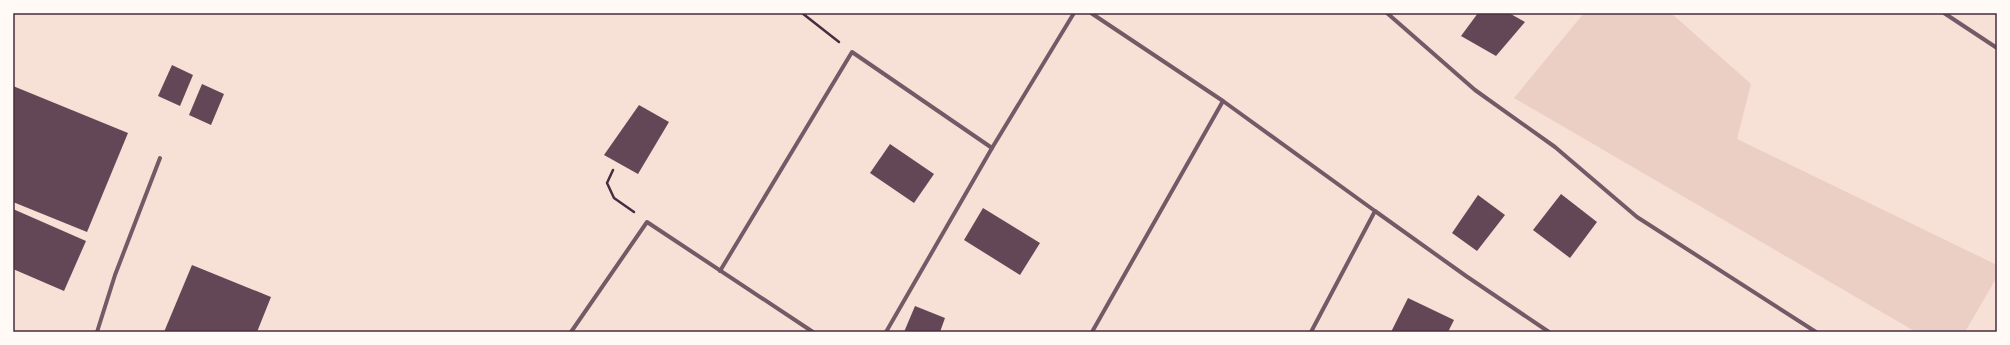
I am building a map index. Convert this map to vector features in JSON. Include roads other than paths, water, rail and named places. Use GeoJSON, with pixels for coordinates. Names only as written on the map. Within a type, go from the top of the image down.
{"type":"FeatureCollection","features":[{"type":"Feature","properties":{"kind":"street"},"geometry":{"type":"LineString","coordinates":[[886,332],[992,148],[1074,13]]}},
{"type":"Feature","properties":{"kind":"street"},"geometry":{"type":"LineString","coordinates":[[1091,13],[1224,101],[1466,276],[1549,332]]}},
{"type":"Feature","properties":{"kind":"street"},"geometry":{"type":"LineString","coordinates":[[1387,13],[1476,90],[1555,147],[1637,217],[1816,332]]}},
{"type":"Feature","properties":{"kind":"street"},"geometry":{"type":"LineString","coordinates":[[1944,13],[1997,48]]}},
{"type":"Feature","properties":{"kind":"street"},"geometry":{"type":"LineString","coordinates":[[720,270],[852,52],[992,148]]}},
{"type":"Feature","properties":{"kind":"street"},"geometry":{"type":"LineString","coordinates":[[1092,332],[1224,101]]}},
{"type":"Feature","properties":{"kind":"street"},"geometry":{"type":"LineString","coordinates":[[98,332],[115,275],[160,158]]}},
{"type":"Feature","properties":{"kind":"street"},"geometry":{"type":"LineString","coordinates":[[1311,332],[1375,211]]}},
{"type":"Feature","properties":{"kind":"street"},"geometry":{"type":"LineString","coordinates":[[571,332],[647,222],[813,332]]}}]}
